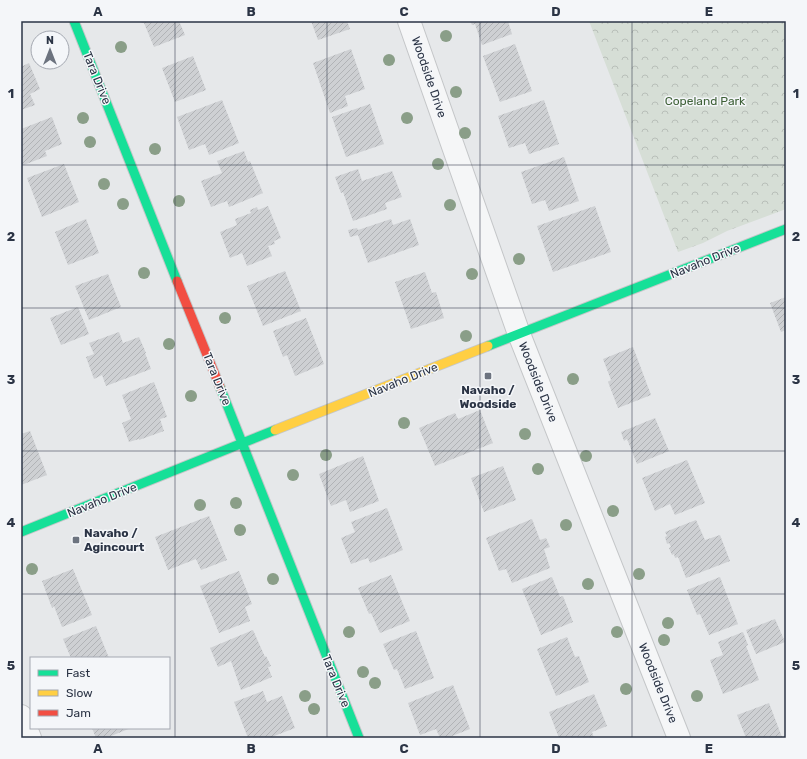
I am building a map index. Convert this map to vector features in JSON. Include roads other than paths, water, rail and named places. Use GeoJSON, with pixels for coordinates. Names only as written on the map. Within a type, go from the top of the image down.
{"type":"FeatureCollection","features":[{"type":"Feature","properties":{"kind":"street","name":"Tara Drive"},"geometry":{"type":"LineString","coordinates":[[74,21],[359,738]]}},
{"type":"Feature","properties":{"kind":"street","name":"Woodside Drive"},"geometry":{"type":"LineString","coordinates":[[409,21],[519,334],[679,738]]}},
{"type":"Feature","properties":{"kind":"street","name":"Navaho Drive"},"geometry":{"type":"LineString","coordinates":[[21,532],[786,229]]}},
{"type":"Feature","properties":{"kind":"street"},"geometry":{"type":"LineString","coordinates":[[21,716],[30,738]]}},
{"type":"Feature","properties":{"kind":"place","name":"Navaho / Woodside"},"geometry":{"type":"Point","coordinates":[488,376]}},
{"type":"Feature","properties":{"kind":"place","name":"Navaho / Agincourt"},"geometry":{"type":"Point","coordinates":[76,540]}},
{"type":"Feature","properties":{"kind":"park label","name":"Copeland Park"},"geometry":{"type":"Point","coordinates":[705,101]}}]}
